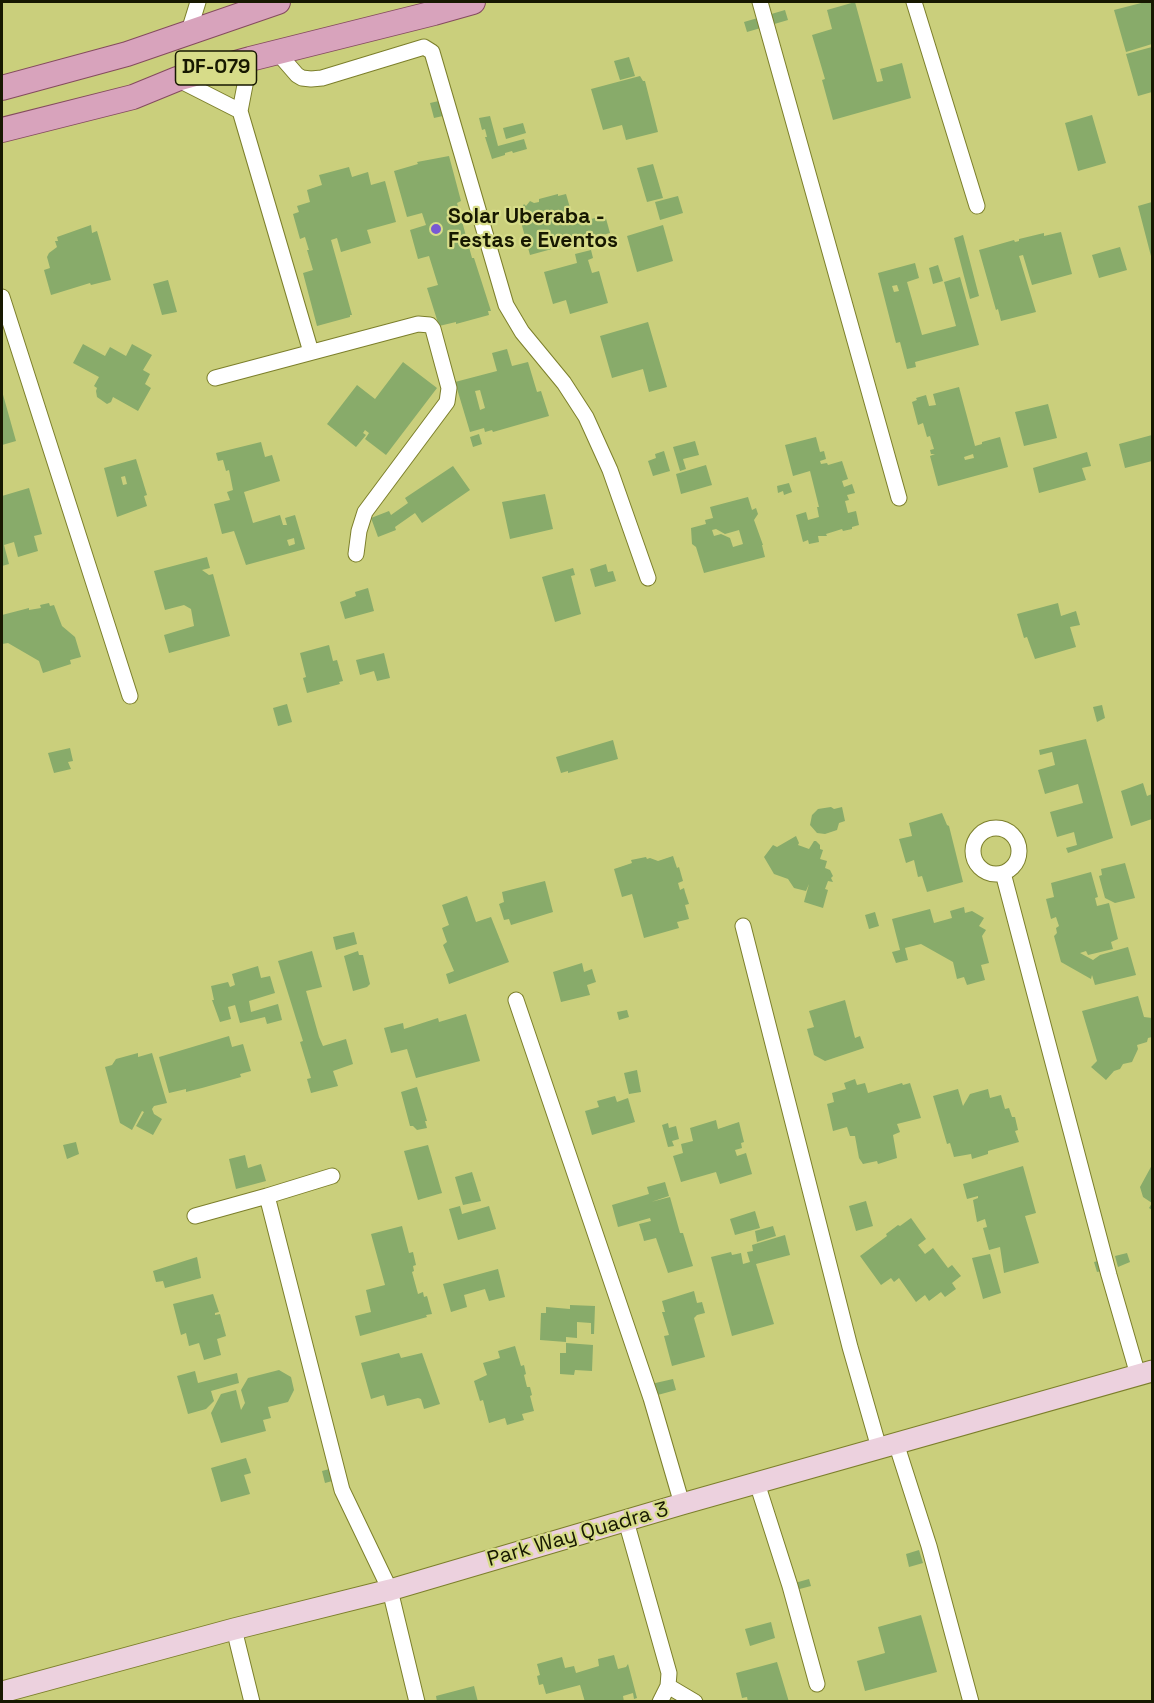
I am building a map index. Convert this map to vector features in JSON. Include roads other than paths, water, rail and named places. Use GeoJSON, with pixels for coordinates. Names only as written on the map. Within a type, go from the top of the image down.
{"type":"FeatureCollection","features":[{"type":"Feature","properties":{"kind":"main road","name":"DF-079"},"geometry":{"type":"LineString","coordinates":[[2,88],[127,54],[250,6],[278,2]]}},
{"type":"Feature","properties":{"kind":"main road"},"geometry":{"type":"LineString","coordinates":[[409,2],[434,13]]}},
{"type":"Feature","properties":{"kind":"main road","name":"DF-079"},"geometry":{"type":"LineString","coordinates":[[2,130],[133,97],[177,79],[250,59],[472,2]]}},
{"type":"Feature","properties":{"kind":"street"},"geometry":{"type":"LineString","coordinates":[[189,31],[198,2]]}},
{"type":"Feature","properties":{"kind":"street"},"geometry":{"type":"LineString","coordinates":[[760,2],[899,498]]}},
{"type":"Feature","properties":{"kind":"street"},"geometry":{"type":"LineString","coordinates":[[914,2],[977,206]]}},
{"type":"Feature","properties":{"kind":"street"},"geometry":{"type":"LineString","coordinates":[[277,52],[297,75],[310,80],[424,47],[432,52],[506,305],[522,332],[564,383],[586,417],[610,470],[648,578]]}},
{"type":"Feature","properties":{"kind":"street"},"geometry":{"type":"LineString","coordinates":[[250,59],[240,111],[311,352]]}},
{"type":"Feature","properties":{"kind":"street"},"geometry":{"type":"LineString","coordinates":[[177,79],[240,111]]}},
{"type":"Feature","properties":{"kind":"street"},"geometry":{"type":"LineString","coordinates":[[2,297],[130,696]]}},
{"type":"Feature","properties":{"kind":"street"},"geometry":{"type":"LineString","coordinates":[[214,378],[418,324],[430,325],[449,388],[447,402],[365,512],[359,531],[356,554]]}},
{"type":"Feature","properties":{"kind":"street"},"geometry":{"type":"LineString","coordinates":[[1003,873],[1109,1275],[1145,1373]]}},
{"type":"Feature","properties":{"kind":"street"},"geometry":{"type":"LineString","coordinates":[[743,926],[850,1347],[929,1546],[971,1701]]}},
{"type":"Feature","properties":{"kind":"street"},"geometry":{"type":"LineString","coordinates":[[516,1000],[651,1398],[682,1504]]}},
{"type":"Feature","properties":{"kind":"street"},"geometry":{"type":"LineString","coordinates":[[195,1216],[332,1176]]}},
{"type":"Feature","properties":{"kind":"street"},"geometry":{"type":"LineString","coordinates":[[267,1196],[342,1490],[390,1590],[417,1701]]}},
{"type":"Feature","properties":{"kind":"street","name":"Park Way Quadra 3"},"geometry":{"type":"LineString","coordinates":[[2,1692],[234,1629],[390,1590],[682,1504],[1145,1373]]}},
{"type":"Feature","properties":{"kind":"street"},"geometry":{"type":"LineString","coordinates":[[757,1483],[818,1684]]}},
{"type":"Feature","properties":{"kind":"street"},"geometry":{"type":"LineString","coordinates":[[626,1521],[669,1673],[668,1686],[660,1701]]}},
{"type":"Feature","properties":{"kind":"street"},"geometry":{"type":"LineString","coordinates":[[234,1629],[252,1701]]}},
{"type":"Feature","properties":{"kind":"street"},"geometry":{"type":"LineString","coordinates":[[668,1686],[695,1701]]}},
{"type":"Feature","properties":{"kind":"place","name":"Solar Uberaba - Festas e Eventos"},"geometry":{"type":"Point","coordinates":[436,229]}}]}
